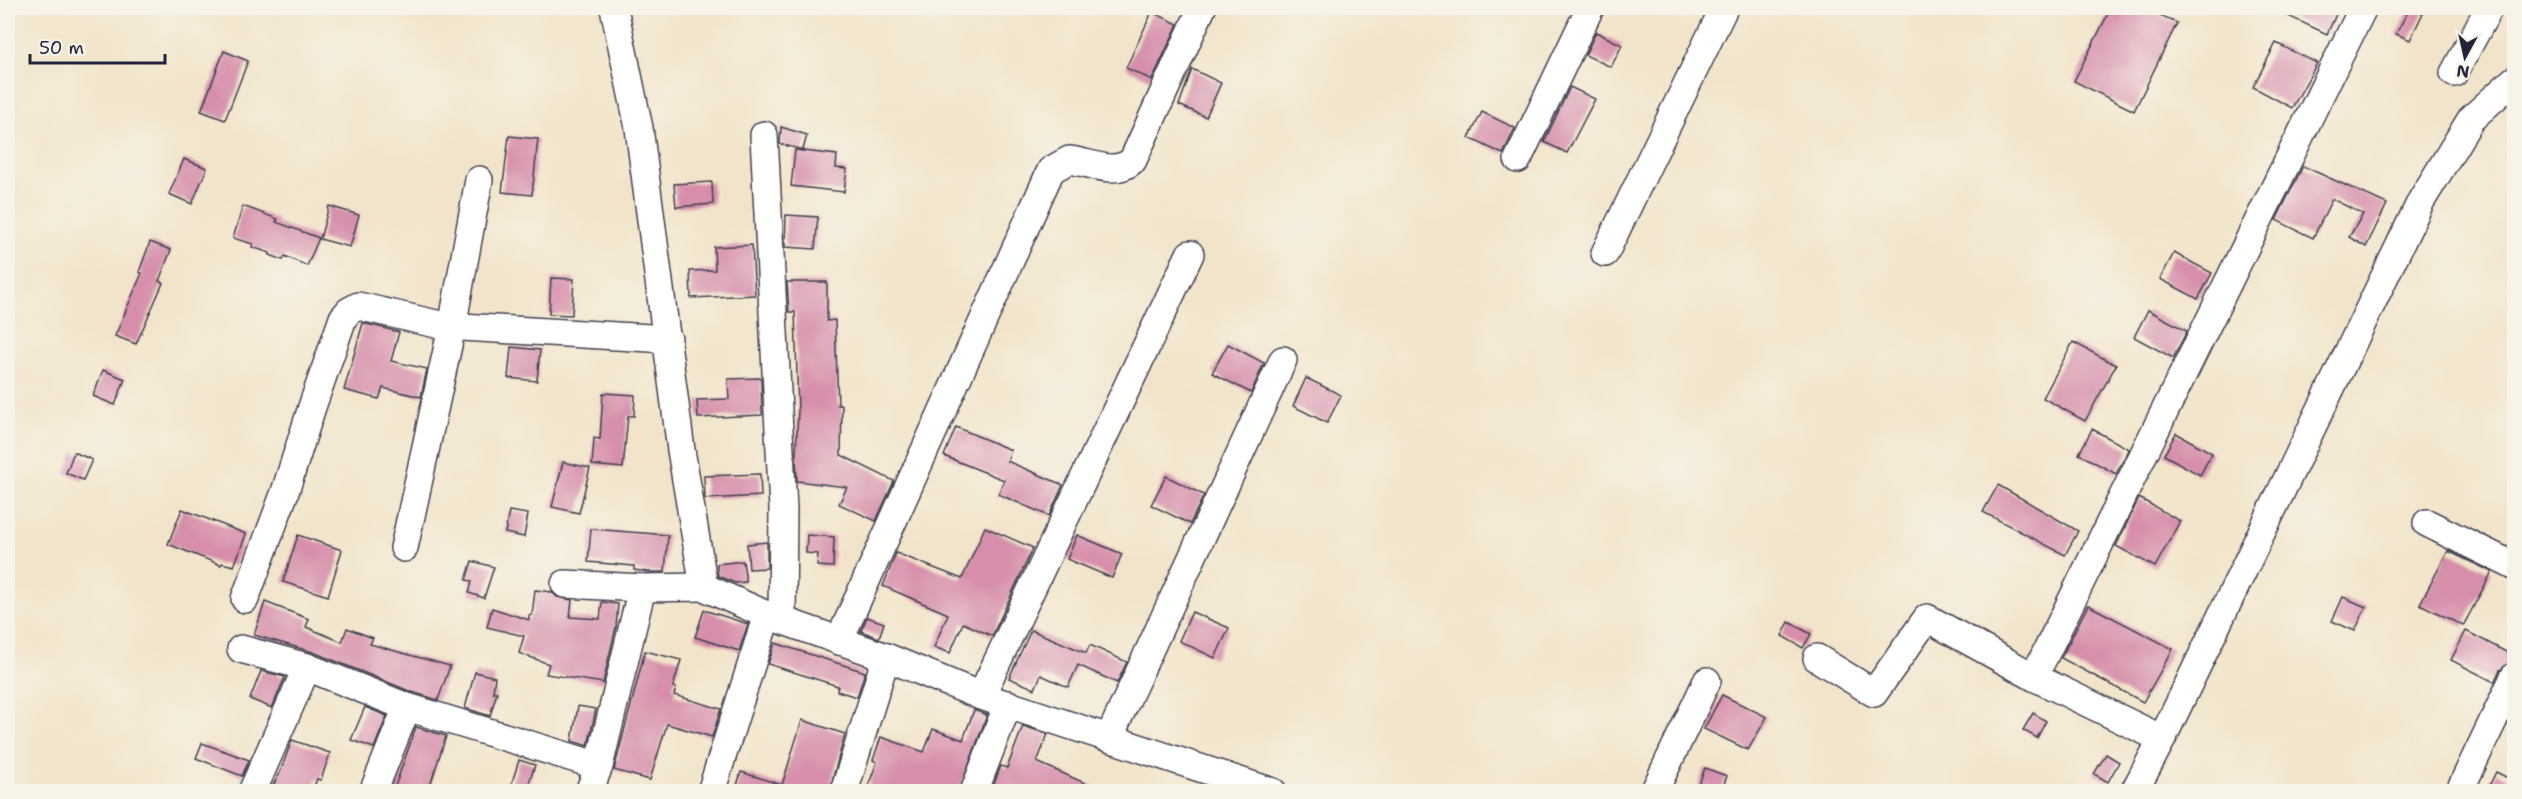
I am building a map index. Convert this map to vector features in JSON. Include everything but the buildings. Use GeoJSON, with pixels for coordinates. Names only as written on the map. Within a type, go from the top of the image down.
{"type":"FeatureCollection","features":[{"type":"Feature","properties":{"kind":"street"},"geometry":{"type":"LineString","coordinates":[[614,8],[639,128],[681,450],[704,587]]}},
{"type":"Feature","properties":{"kind":"street"},"geometry":{"type":"LineString","coordinates":[[840,641],[1052,170],[1069,160],[1115,169],[1126,167],[1133,160],[1202,8]]}},
{"type":"Feature","properties":{"kind":"street"},"geometry":{"type":"LineString","coordinates":[[1518,159],[1590,8]]}},
{"type":"Feature","properties":{"kind":"street"},"geometry":{"type":"LineString","coordinates":[[1605,253],[1724,8]]}},
{"type":"Feature","properties":{"kind":"street"},"geometry":{"type":"LineString","coordinates":[[2034,677],[2363,8]]}},
{"type":"Feature","properties":{"kind":"street"},"geometry":{"type":"LineString","coordinates":[[2454,73],[2489,8]]}},
{"type":"Feature","properties":{"kind":"street"},"geometry":{"type":"LineString","coordinates":[[2134,792],[2421,201],[2470,119],[2514,80]]}},
{"type":"Feature","properties":{"kind":"street"},"geometry":{"type":"LineString","coordinates":[[711,792],[775,618],[783,509],[765,135]]}},
{"type":"Feature","properties":{"kind":"street"},"geometry":{"type":"LineString","coordinates":[[404,548],[452,327],[479,180]]}},
{"type":"Feature","properties":{"kind":"street"},"geometry":{"type":"LineString","coordinates":[[981,696],[1190,254]]}},
{"type":"Feature","properties":{"kind":"street"},"geometry":{"type":"LineString","coordinates":[[245,598],[285,492],[343,318],[349,311],[358,306],[452,327],[668,339]]}},
{"type":"Feature","properties":{"kind":"street"},"geometry":{"type":"LineString","coordinates":[[1109,738],[1283,360]]}},
{"type":"Feature","properties":{"kind":"street"},"geometry":{"type":"LineString","coordinates":[[2427,523],[2514,566]]}},
{"type":"Feature","properties":{"kind":"street"},"geometry":{"type":"LineString","coordinates":[[566,584],[642,588],[704,587],[775,618],[886,657],[981,696],[1273,792]]}},
{"type":"Feature","properties":{"kind":"street"},"geometry":{"type":"LineString","coordinates":[[589,792],[599,766],[642,588]]}},
{"type":"Feature","properties":{"kind":"street"},"geometry":{"type":"LineString","coordinates":[[1817,658],[1874,693],[1927,618],[2034,677],[2162,738]]}},
{"type":"Feature","properties":{"kind":"street"},"geometry":{"type":"LineString","coordinates":[[241,649],[307,667],[407,707],[599,766]]}},
{"type":"Feature","properties":{"kind":"street"},"geometry":{"type":"LineString","coordinates":[[844,792],[886,657]]}},
{"type":"Feature","properties":{"kind":"street"},"geometry":{"type":"LineString","coordinates":[[252,792],[307,667]]}},
{"type":"Feature","properties":{"kind":"street"},"geometry":{"type":"LineString","coordinates":[[2459,792],[2514,677]]}},
{"type":"Feature","properties":{"kind":"street"},"geometry":{"type":"LineString","coordinates":[[1654,792],[1707,681]]}},
{"type":"Feature","properties":{"kind":"street"},"geometry":{"type":"LineString","coordinates":[[974,792],[1008,704]]}},
{"type":"Feature","properties":{"kind":"street"},"geometry":{"type":"LineString","coordinates":[[373,792],[407,707]]}}]}
